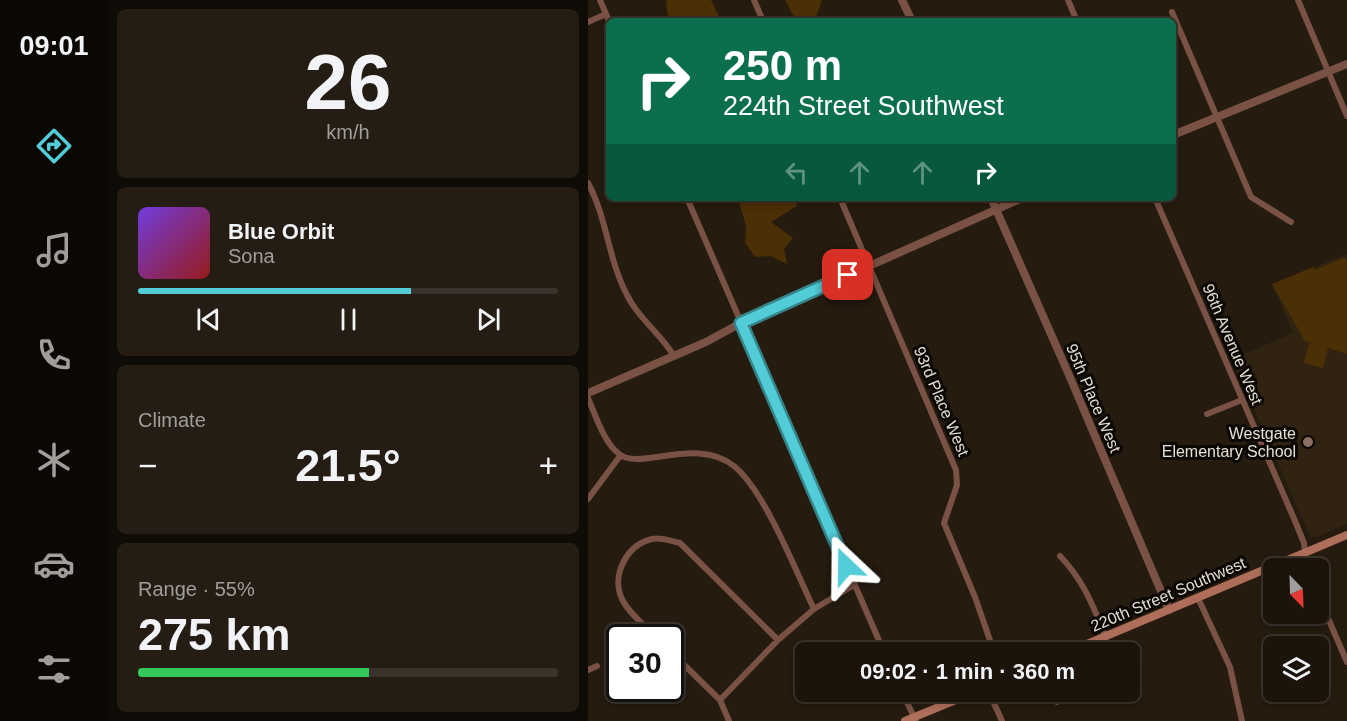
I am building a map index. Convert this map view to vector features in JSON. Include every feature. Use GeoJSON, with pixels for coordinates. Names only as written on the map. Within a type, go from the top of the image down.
{"type":"FeatureCollection","features":[{"type":"Feature","properties":{"kind":"main road","name":"220th Street Southwest"},"geometry":{"type":"LineString","coordinates":[[1093,642],[1347,535]]}},
{"type":"Feature","properties":{"kind":"main road"},"geometry":{"type":"LineString","coordinates":[[912,720],[952,702]]}},
{"type":"Feature","properties":{"kind":"street"},"geometry":{"type":"LineString","coordinates":[[600,0],[608,18]]}},
{"type":"Feature","properties":{"kind":"street"},"geometry":{"type":"LineString","coordinates":[[754,0],[762,18]]}},
{"type":"Feature","properties":{"kind":"street"},"geometry":{"type":"LineString","coordinates":[[902,0],[911,18]]}},
{"type":"Feature","properties":{"kind":"street"},"geometry":{"type":"LineString","coordinates":[[1068,0],[1076,18]]}},
{"type":"Feature","properties":{"kind":"street"},"geometry":{"type":"LineString","coordinates":[[1298,0],[1347,116]]}},
{"type":"Feature","properties":{"kind":"street"},"geometry":{"type":"LineString","coordinates":[[1172,12],[1175,18]]}},
{"type":"Feature","properties":{"kind":"street"},"geometry":{"type":"LineString","coordinates":[[588,22],[606,14]]}},
{"type":"Feature","properties":{"kind":"street"},"geometry":{"type":"LineString","coordinates":[[1176,21],[1251,197],[1291,222]]}},
{"type":"Feature","properties":{"kind":"street"},"geometry":{"type":"LineString","coordinates":[[1176,134],[1347,64]]}},
{"type":"Feature","properties":{"kind":"street"},"geometry":{"type":"LineString","coordinates":[[588,183],[600,209],[616,272],[626,293],[637,311],[667,344],[674,356]]}},
{"type":"Feature","properties":{"kind":"street"},"geometry":{"type":"LineString","coordinates":[[688,201],[880,642]]}},
{"type":"Feature","properties":{"kind":"street","name":"93rd Place West"},"geometry":{"type":"LineString","coordinates":[[841,201],[956,470],[957,485],[944,523],[975,597],[991,642]]}},
{"type":"Feature","properties":{"kind":"street","name":"95th Place West"},"geometry":{"type":"LineString","coordinates":[[992,201],[1082,403],[1170,610]]}},
{"type":"Feature","properties":{"kind":"street"},"geometry":{"type":"LineString","coordinates":[[588,393],[728,332],[741,323],[1015,201]]}},
{"type":"Feature","properties":{"kind":"street","name":"96th Avenue West"},"geometry":{"type":"LineString","coordinates":[[1156,201],[1303,540],[1306,558]]}},
{"type":"Feature","properties":{"kind":"street"},"geometry":{"type":"LineString","coordinates":[[588,398],[605,435],[620,456],[630,458],[690,452],[708,454],[734,466],[750,484],[764,507],[814,609]]}},
{"type":"Feature","properties":{"kind":"street"},"geometry":{"type":"LineString","coordinates":[[1207,414],[1242,400]]}},
{"type":"Feature","properties":{"kind":"street"},"geometry":{"type":"LineString","coordinates":[[588,499],[620,456]]}},
{"type":"Feature","properties":{"kind":"street"},"geometry":{"type":"LineString","coordinates":[[643,624],[625,605],[618,587],[620,567],[633,550],[644,542],[661,539],[680,543],[778,640]]}},
{"type":"Feature","properties":{"kind":"street"},"geometry":{"type":"LineString","coordinates":[[1060,556],[1073,569],[1085,587],[1106,637]]}},
{"type":"Feature","properties":{"kind":"street"},"geometry":{"type":"LineString","coordinates":[[720,700],[778,640],[814,609],[854,585]]}},
{"type":"Feature","properties":{"kind":"street"},"geometry":{"type":"LineString","coordinates":[[1198,598],[1230,667],[1242,721]]}},
{"type":"Feature","properties":{"kind":"street"},"geometry":{"type":"LineString","coordinates":[[1329,619],[1346,657]]}},
{"type":"Feature","properties":{"kind":"street"},"geometry":{"type":"LineString","coordinates":[[588,670],[597,666]]}},
{"type":"Feature","properties":{"kind":"street"},"geometry":{"type":"LineString","coordinates":[[684,666],[720,700],[729,721]]}},
{"type":"Feature","properties":{"kind":"street"},"geometry":{"type":"LineString","coordinates":[[906,702],[912,720]]}},
{"type":"Feature","properties":{"kind":"street"},"geometry":{"type":"LineString","coordinates":[[993,702],[1002,721]]}},
{"type":"Feature","properties":{"kind":"shaded area"},"geometry":{"type":"Polygon","coordinates":[[[666,0],[711,0],[720,18],[672,18],[668,17],[666,0]]]}},
{"type":"Feature","properties":{"kind":"shaded area"},"geometry":{"type":"Polygon","coordinates":[[[785,0],[822,0],[816,17],[794,18],[785,0]]]}},
{"type":"Feature","properties":{"kind":"shaded area"},"geometry":{"type":"Polygon","coordinates":[[[739,201],[795,201],[797,206],[771,222],[793,238],[784,249],[787,264],[771,256],[755,257],[745,243],[746,226],[739,201]]]}},
{"type":"Feature","properties":{"kind":"shaded area","name":"Westgate Elementary School"},"geometry":{"type":"Polygon","coordinates":[[[1347,254],[1347,524],[1317,537],[1310,536],[1232,359],[1293,333],[1272,284],[1347,254]]]}},
{"type":"Feature","properties":{"kind":"shaded area"},"geometry":{"type":"Polygon","coordinates":[[[1345,257],[1347,262],[1347,354],[1328,348],[1323,368],[1305,363],[1309,344],[1312,344],[1305,341],[1272,284],[1345,257]]]}},
{"type":"Feature","properties":{"kind":"place","name":"Westgate Elementary School"},"geometry":{"type":"Point","coordinates":[1308,442]}},
{"type":"Feature","properties":{"kind":"route"},"geometry":{"type":"LineString","coordinates":[[846,566],[741,323],[848,275]]}}]}
